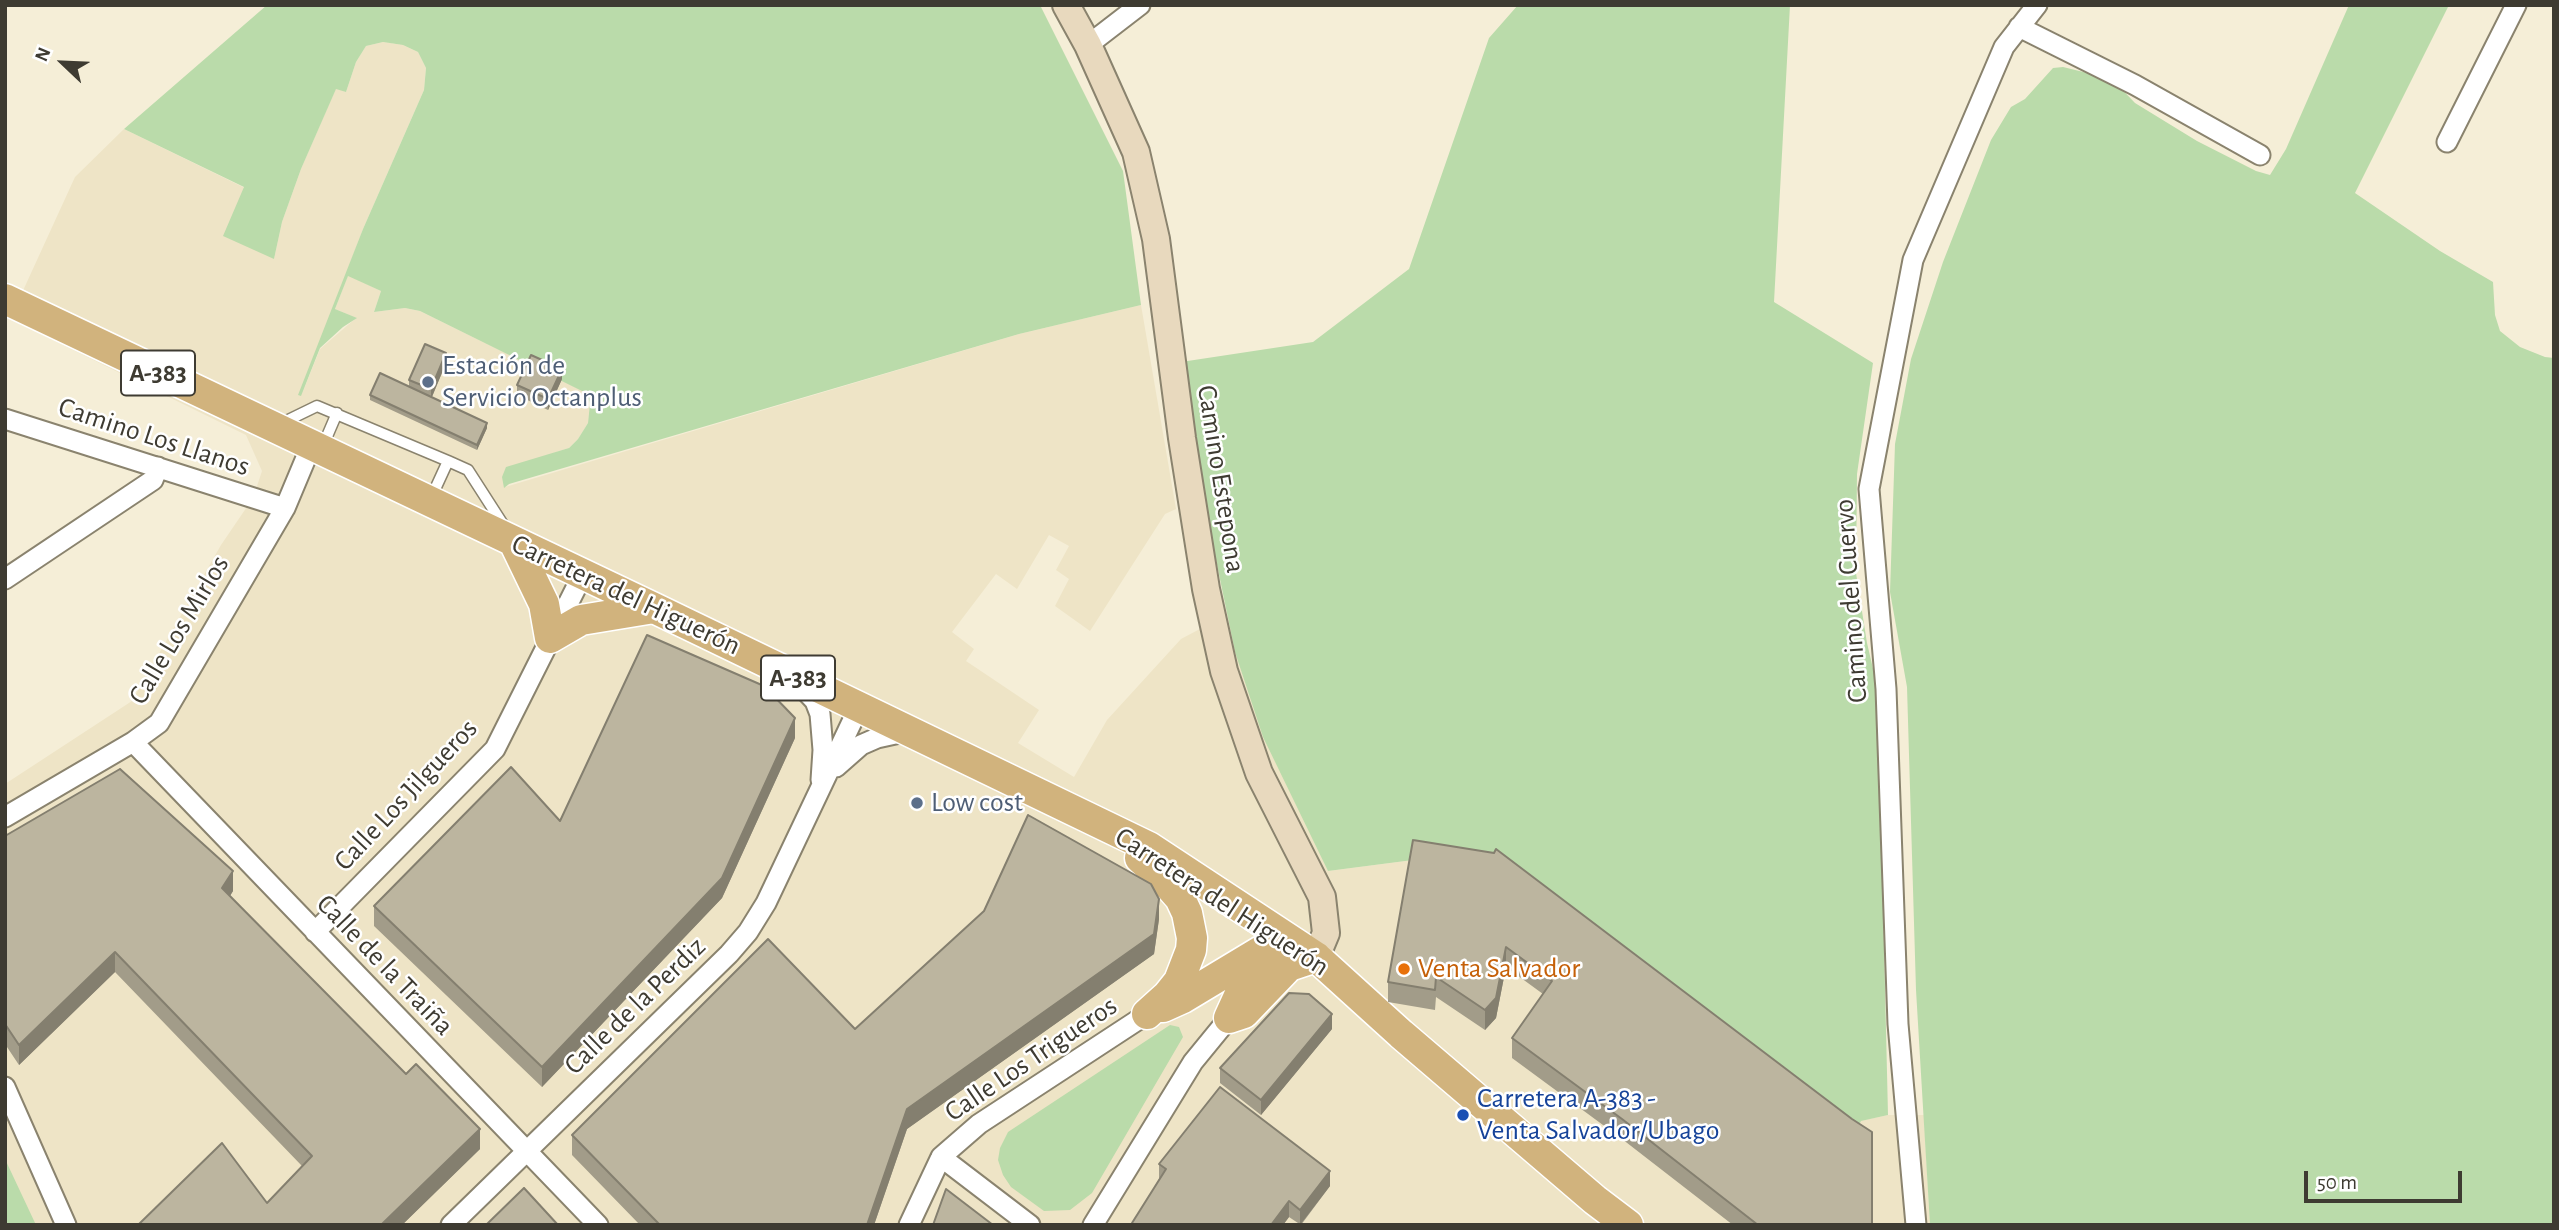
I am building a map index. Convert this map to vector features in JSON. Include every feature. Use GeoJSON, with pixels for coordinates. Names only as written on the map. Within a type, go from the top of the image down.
{"type":"FeatureCollection","features":[{"type":"Feature","properties":{"kind":"main road","name":"Camino Estepona"},"geometry":{"type":"LineString","coordinates":[[1066,5],[1088,45],[1136,152],[1156,239],[1182,438],[1206,589],[1222,659],[1259,773],[1322,897],[1327,924],[1322,946],[1293,944]]}},
{"type":"Feature","properties":{"kind":"main road","name":"Carretera del Higuerón"},"geometry":{"type":"LineString","coordinates":[[5,299],[654,607],[1149,847],[1293,944],[1628,1225]]}},
{"type":"Feature","properties":{"kind":"main road"},"geometry":{"type":"LineString","coordinates":[[514,542],[544,604],[550,638],[581,620],[654,607]]}},
{"type":"Feature","properties":{"kind":"main road"},"geometry":{"type":"LineString","coordinates":[[1074,811],[1137,855],[1166,881],[1187,913],[1192,938],[1183,973],[1167,996],[1147,1014]]}},
{"type":"Feature","properties":{"kind":"main road"},"geometry":{"type":"LineString","coordinates":[[1147,1014],[1177,1001],[1261,951],[1293,944],[1289,966],[1244,1013],[1224,1023]]}},
{"type":"Feature","properties":{"kind":"main road"},"geometry":{"type":"LineString","coordinates":[[1204,985],[1223,989],[1229,996],[1224,1023]]}},
{"type":"Feature","properties":{"kind":"street"},"geometry":{"type":"LineString","coordinates":[[1088,45],[1140,5]]}},
{"type":"Feature","properties":{"kind":"street","name":"Camino del Cuervo"},"geometry":{"type":"LineString","coordinates":[[1916,1225],[1898,1024],[1886,689],[1869,489],[1913,260],[2004,47],[2036,5]]}},
{"type":"Feature","properties":{"kind":"street"},"geometry":{"type":"LineString","coordinates":[[2447,142],[2516,5]]}},
{"type":"Feature","properties":{"kind":"street"},"geometry":{"type":"LineString","coordinates":[[2019,27],[2135,85],[2260,155]]}},
{"type":"Feature","properties":{"kind":"street","name":"Camino Los Llanos"},"geometry":{"type":"LineString","coordinates":[[5,419],[285,508]]}},
{"type":"Feature","properties":{"kind":"street","name":"Calle Los Mirlos"},"geometry":{"type":"LineString","coordinates":[[5,817],[134,742],[159,723],[285,508],[316,448]]}},
{"type":"Feature","properties":{"kind":"street"},"geometry":{"type":"LineString","coordinates":[[5,579],[153,480],[158,467]]}},
{"type":"Feature","properties":{"kind":"street","name":"Calle Los Jilgueros"},"geometry":{"type":"LineString","coordinates":[[315,932],[495,749],[583,574]]}},
{"type":"Feature","properties":{"kind":"street","name":"Calle de la Perdiz"},"geometry":{"type":"LineString","coordinates":[[789,673],[815,701],[820,714],[823,750],[817,796]]}},
{"type":"Feature","properties":{"kind":"street","name":"Calle de la Perdiz"},"geometry":{"type":"LineString","coordinates":[[451,1225],[748,932],[766,903],[859,707]]}},
{"type":"Feature","properties":{"kind":"street","name":"Calle de la Perdiz"},"geometry":{"type":"LineString","coordinates":[[828,775],[861,745],[877,738],[909,731]]}},
{"type":"Feature","properties":{"kind":"street","name":"Calle de la Traiña"},"geometry":{"type":"LineString","coordinates":[[134,742],[598,1225]]}},
{"type":"Feature","properties":{"kind":"street","name":"Calle Los Trigueros"},"geometry":{"type":"LineString","coordinates":[[909,1225],[940,1157],[979,1124],[1147,1014]]}},
{"type":"Feature","properties":{"kind":"street"},"geometry":{"type":"LineString","coordinates":[[1093,1225],[1193,1062],[1224,1023]]}},
{"type":"Feature","properties":{"kind":"street"},"geometry":{"type":"LineString","coordinates":[[5,1087],[66,1225]]}},
{"type":"Feature","properties":{"kind":"street"},"geometry":{"type":"LineString","coordinates":[[940,1157],[1030,1225]]}},
{"type":"Feature","properties":{"kind":"lane"},"geometry":{"type":"LineString","coordinates":[[272,428],[317,406],[468,470],[514,542]]}},
{"type":"Feature","properties":{"kind":"lane"},"geometry":{"type":"LineString","coordinates":[[316,448],[337,413]]}},
{"type":"Feature","properties":{"kind":"lane"},"geometry":{"type":"LineString","coordinates":[[429,502],[448,461]]}},
{"type":"Feature","properties":{"kind":"shaded area"},"geometry":{"type":"Polygon","coordinates":[[[383,42],[403,45],[418,52],[426,68],[424,90],[363,229],[301,396],[320,349],[356,318],[335,309],[348,275],[381,291],[374,312],[405,308],[420,311],[587,393],[590,403],[588,423],[578,439],[569,448],[554,453],[505,487],[1019,334],[1141,305],[1176,509],[1165,514],[1090,631],[1055,606],[1069,579],[1056,570],[1069,546],[1049,535],[1017,589],[996,574],[952,632],[974,649],[966,661],[1039,710],[1018,743],[1074,777],[1107,720],[1181,639],[1213,622],[1228,618],[1235,652],[1328,871],[1413,860],[1853,1139],[1860,1121],[1888,1115],[1924,1115],[1930,1225],[34,1225],[5,1164],[5,784],[132,701],[221,545],[253,498],[262,471],[246,435],[10,319],[75,177],[124,129],[245,188],[274,259],[282,222],[301,169],[336,88],[346,92],[356,62],[366,46],[383,42]]]}},
{"type":"Feature","properties":{"kind":"green space"},"geometry":{"type":"Polygon","coordinates":[[[267,5],[1040,5],[1123,171],[1141,305],[1019,334],[509,484],[504,488],[502,477],[506,467],[569,448],[578,439],[588,423],[590,403],[586,393],[420,311],[405,308],[374,312],[381,291],[348,276],[335,309],[357,318],[320,348],[301,396],[298,395],[363,229],[424,90],[426,68],[418,52],[403,45],[383,42],[366,46],[356,62],[346,92],[336,89],[301,169],[282,222],[274,259],[223,236],[244,187],[124,129],[267,5]]]}},
{"type":"Feature","properties":{"kind":"green space"},"geometry":{"type":"Polygon","coordinates":[[[1518,5],[1790,5],[1774,302],[1873,363],[1857,474],[1856,573],[1867,643],[1878,690],[1888,1115],[1861,1121],[1852,1139],[1413,860],[1328,871],[1263,737],[1235,652],[1194,453],[1181,362],[1313,342],[1409,269],[1489,38],[1518,5]]]}},
{"type":"Feature","properties":{"kind":"green space"},"geometry":{"type":"Polygon","coordinates":[[[2349,5],[2449,5],[2355,193],[2440,251],[2493,282],[2495,315],[2500,331],[2520,347],[2554,358],[2554,1225],[1930,1225],[1916,990],[1907,687],[1890,592],[1895,444],[1911,359],[1943,262],[1991,140],[2011,107],[2025,99],[2053,68],[2063,67],[2112,79],[2135,103],[2197,141],[2256,171],[2270,175],[2286,149],[2349,5]]]}},
{"type":"Feature","properties":{"kind":"green space"},"geometry":{"type":"Polygon","coordinates":[[[1170,1025],[1179,1027],[1183,1037],[1092,1193],[1070,1210],[1044,1211],[1011,1187],[998,1160],[1000,1148],[1008,1132],[1170,1025]]]}},
{"type":"Feature","properties":{"kind":"green space"},"geometry":{"type":"Polygon","coordinates":[[[5,1159],[36,1225],[5,1225],[5,1159]]]}},
{"type":"Feature","properties":{"kind":"building"},"geometry":{"type":"Polygon","coordinates":[[[425,344],[446,353],[431,389],[409,380],[425,344]]]}},
{"type":"Feature","properties":{"kind":"building"},"geometry":{"type":"Polygon","coordinates":[[[531,355],[562,369],[548,399],[517,385],[531,355]]]}},
{"type":"Feature","properties":{"kind":"building"},"geometry":{"type":"Polygon","coordinates":[[[380,373],[487,423],[477,445],[370,395],[380,373]]]}},
{"type":"Feature","properties":{"kind":"building"},"geometry":{"type":"Polygon","coordinates":[[[647,635],[764,686],[795,718],[722,878],[542,1067],[374,906],[511,767],[560,821],[647,635]]]}},
{"type":"Feature","properties":{"kind":"building"},"geometry":{"type":"Polygon","coordinates":[[[120,769],[233,871],[222,888],[406,1074],[416,1064],[480,1129],[381,1225],[138,1225],[222,1143],[267,1203],[312,1156],[115,952],[19,1045],[5,1024],[5,836],[120,769]]]}},
{"type":"Feature","properties":{"kind":"building"},"geometry":{"type":"Polygon","coordinates":[[[1028,815],[1151,884],[1159,899],[1154,934],[907,1109],[867,1225],[660,1225],[572,1135],[768,939],[855,1029],[984,911],[1028,815]]]}},
{"type":"Feature","properties":{"kind":"building"},"geometry":{"type":"Polygon","coordinates":[[[1413,840],[1494,853],[1496,849],[1872,1132],[1872,1225],[1758,1225],[1512,1038],[1552,981],[1506,947],[1496,998],[1485,1010],[1436,977],[1435,990],[1388,982],[1413,840]]]}},
{"type":"Feature","properties":{"kind":"building"},"geometry":{"type":"Polygon","coordinates":[[[1289,993],[1309,994],[1332,1014],[1261,1100],[1220,1068],[1289,993]]]}},
{"type":"Feature","properties":{"kind":"building"},"geometry":{"type":"Polygon","coordinates":[[[1220,1087],[1330,1171],[1300,1210],[1289,1201],[1271,1225],[1134,1225],[1132,1223],[1166,1169],[1159,1164],[1220,1087]]]}},
{"type":"Feature","properties":{"kind":"building"},"geometry":{"type":"Polygon","coordinates":[[[524,1188],[558,1225],[486,1225],[524,1188]]]}},
{"type":"Feature","properties":{"kind":"building"},"geometry":{"type":"Polygon","coordinates":[[[946,1189],[993,1225],[933,1225],[946,1189]]]}},
{"type":"Feature","properties":{"kind":"place","name":"Estación de Servicio Octanplus"},"geometry":{"type":"Point","coordinates":[428,382]}},
{"type":"Feature","properties":{"kind":"place","name":"Low cost"},"geometry":{"type":"Point","coordinates":[917,803]}},
{"type":"Feature","properties":{"kind":"place","name":"Venta Salvador"},"geometry":{"type":"Point","coordinates":[1404,969]}},
{"type":"Feature","properties":{"kind":"place","name":"Carretera A-383 - Venta Salvador/Ubago"},"geometry":{"type":"Point","coordinates":[1463,1115]}}]}
